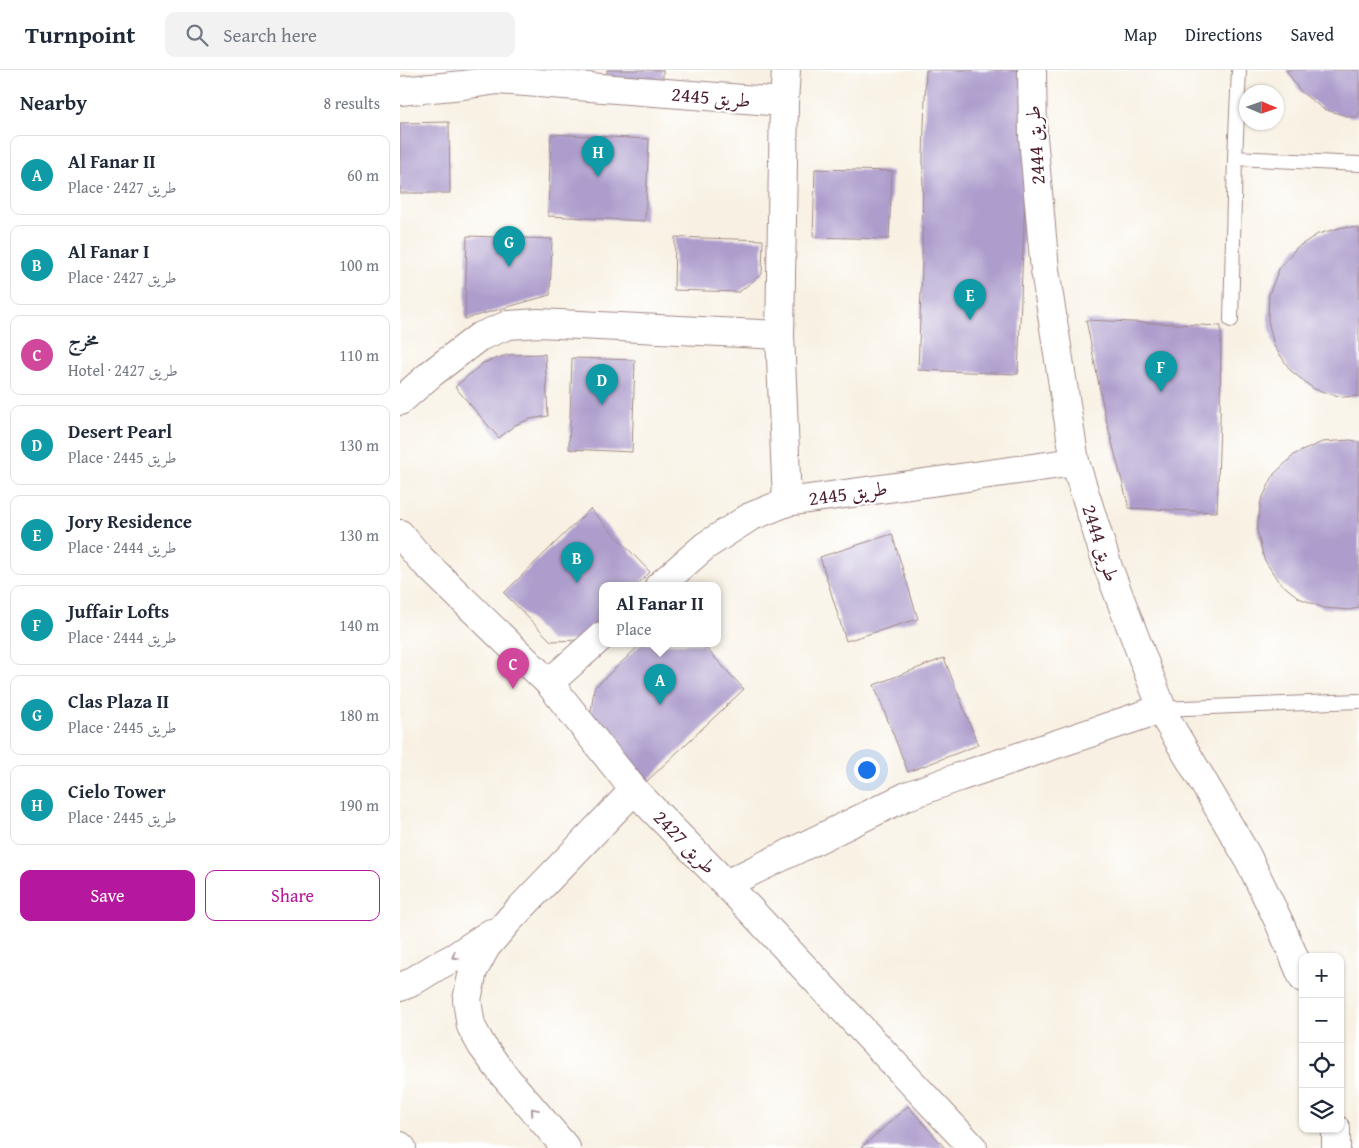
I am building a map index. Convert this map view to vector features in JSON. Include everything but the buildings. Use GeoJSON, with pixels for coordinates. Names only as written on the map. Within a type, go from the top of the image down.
{"type":"FeatureCollection","features":[{"type":"Feature","properties":{"kind":"main road","name":"طريق 2445"},"geometry":{"type":"LineString","coordinates":[[786,70],[780,335],[787,502],[1075,462]]}},
{"type":"Feature","properties":{"kind":"main road","name":"طريق 2444"},"geometry":{"type":"LineString","coordinates":[[1032,70],[1033,137],[1045,270],[1075,462],[1108,567],[1166,719],[1247,856],[1299,969]]}},
{"type":"Feature","properties":{"kind":"main road","name":"طريق 2445"},"geometry":{"type":"LineString","coordinates":[[400,91],[498,80],[784,102]]}},
{"type":"Feature","properties":{"kind":"main road"},"geometry":{"type":"LineString","coordinates":[[400,401],[432,373],[479,337],[508,325],[539,323],[780,335]]}},
{"type":"Feature","properties":{"kind":"main road"},"geometry":{"type":"LineString","coordinates":[[664,582],[705,546],[750,518],[787,502]]}},
{"type":"Feature","properties":{"kind":"main road","name":"طريق 2427"},"geometry":{"type":"LineString","coordinates":[[400,534],[420,558],[549,683],[634,790],[726,884],[973,1148]]}},
{"type":"Feature","properties":{"kind":"main road"},"geometry":{"type":"LineString","coordinates":[[549,683],[599,639]]}},
{"type":"Feature","properties":{"kind":"main road"},"geometry":{"type":"LineString","coordinates":[[726,884],[907,796],[1162,709]]}},
{"type":"Feature","properties":{"kind":"main road"},"geometry":{"type":"LineString","coordinates":[[566,1148],[502,1073],[482,1046],[471,1026],[467,1000],[473,971],[486,947],[634,790]]}},
{"type":"Feature","properties":{"kind":"main road"},"geometry":{"type":"LineString","coordinates":[[400,986],[410,983],[455,957],[510,920]]}},
{"type":"Feature","properties":{"kind":"main road"},"geometry":{"type":"LineString","coordinates":[[1336,1133],[1336,1148]]}},
{"type":"Feature","properties":{"kind":"lane"},"geometry":{"type":"LineString","coordinates":[[1231,320],[1239,70]]}},
{"type":"Feature","properties":{"kind":"lane"},"geometry":{"type":"LineString","coordinates":[[1235,158],[1359,164]]}},
{"type":"Feature","properties":{"kind":"lane"},"geometry":{"type":"LineString","coordinates":[[1162,709],[1359,701]]}},
{"type":"Feature","properties":{"kind":"place","name":"Cielo Tower"},"geometry":{"type":"Point","coordinates":[598,177]}},
{"type":"Feature","properties":{"kind":"place","name":"Clas Plaza II"},"geometry":{"type":"Point","coordinates":[509,267]}},
{"type":"Feature","properties":{"kind":"place","name":"Jory Residence"},"geometry":{"type":"Point","coordinates":[970,320]}},
{"type":"Feature","properties":{"kind":"place","name":"Juffair Lofts"},"geometry":{"type":"Point","coordinates":[1161,392]}},
{"type":"Feature","properties":{"kind":"place","name":"Desert Pearl"},"geometry":{"type":"Point","coordinates":[602,405]}},
{"type":"Feature","properties":{"kind":"place","name":"Al Fanar I"},"geometry":{"type":"Point","coordinates":[577,583]}},
{"type":"Feature","properties":{"kind":"place","name":"مخرج"},"geometry":{"type":"Point","coordinates":[513,689]}},
{"type":"Feature","properties":{"kind":"place","name":"Al Fanar II"},"geometry":{"type":"Point","coordinates":[660,705]}}]}
